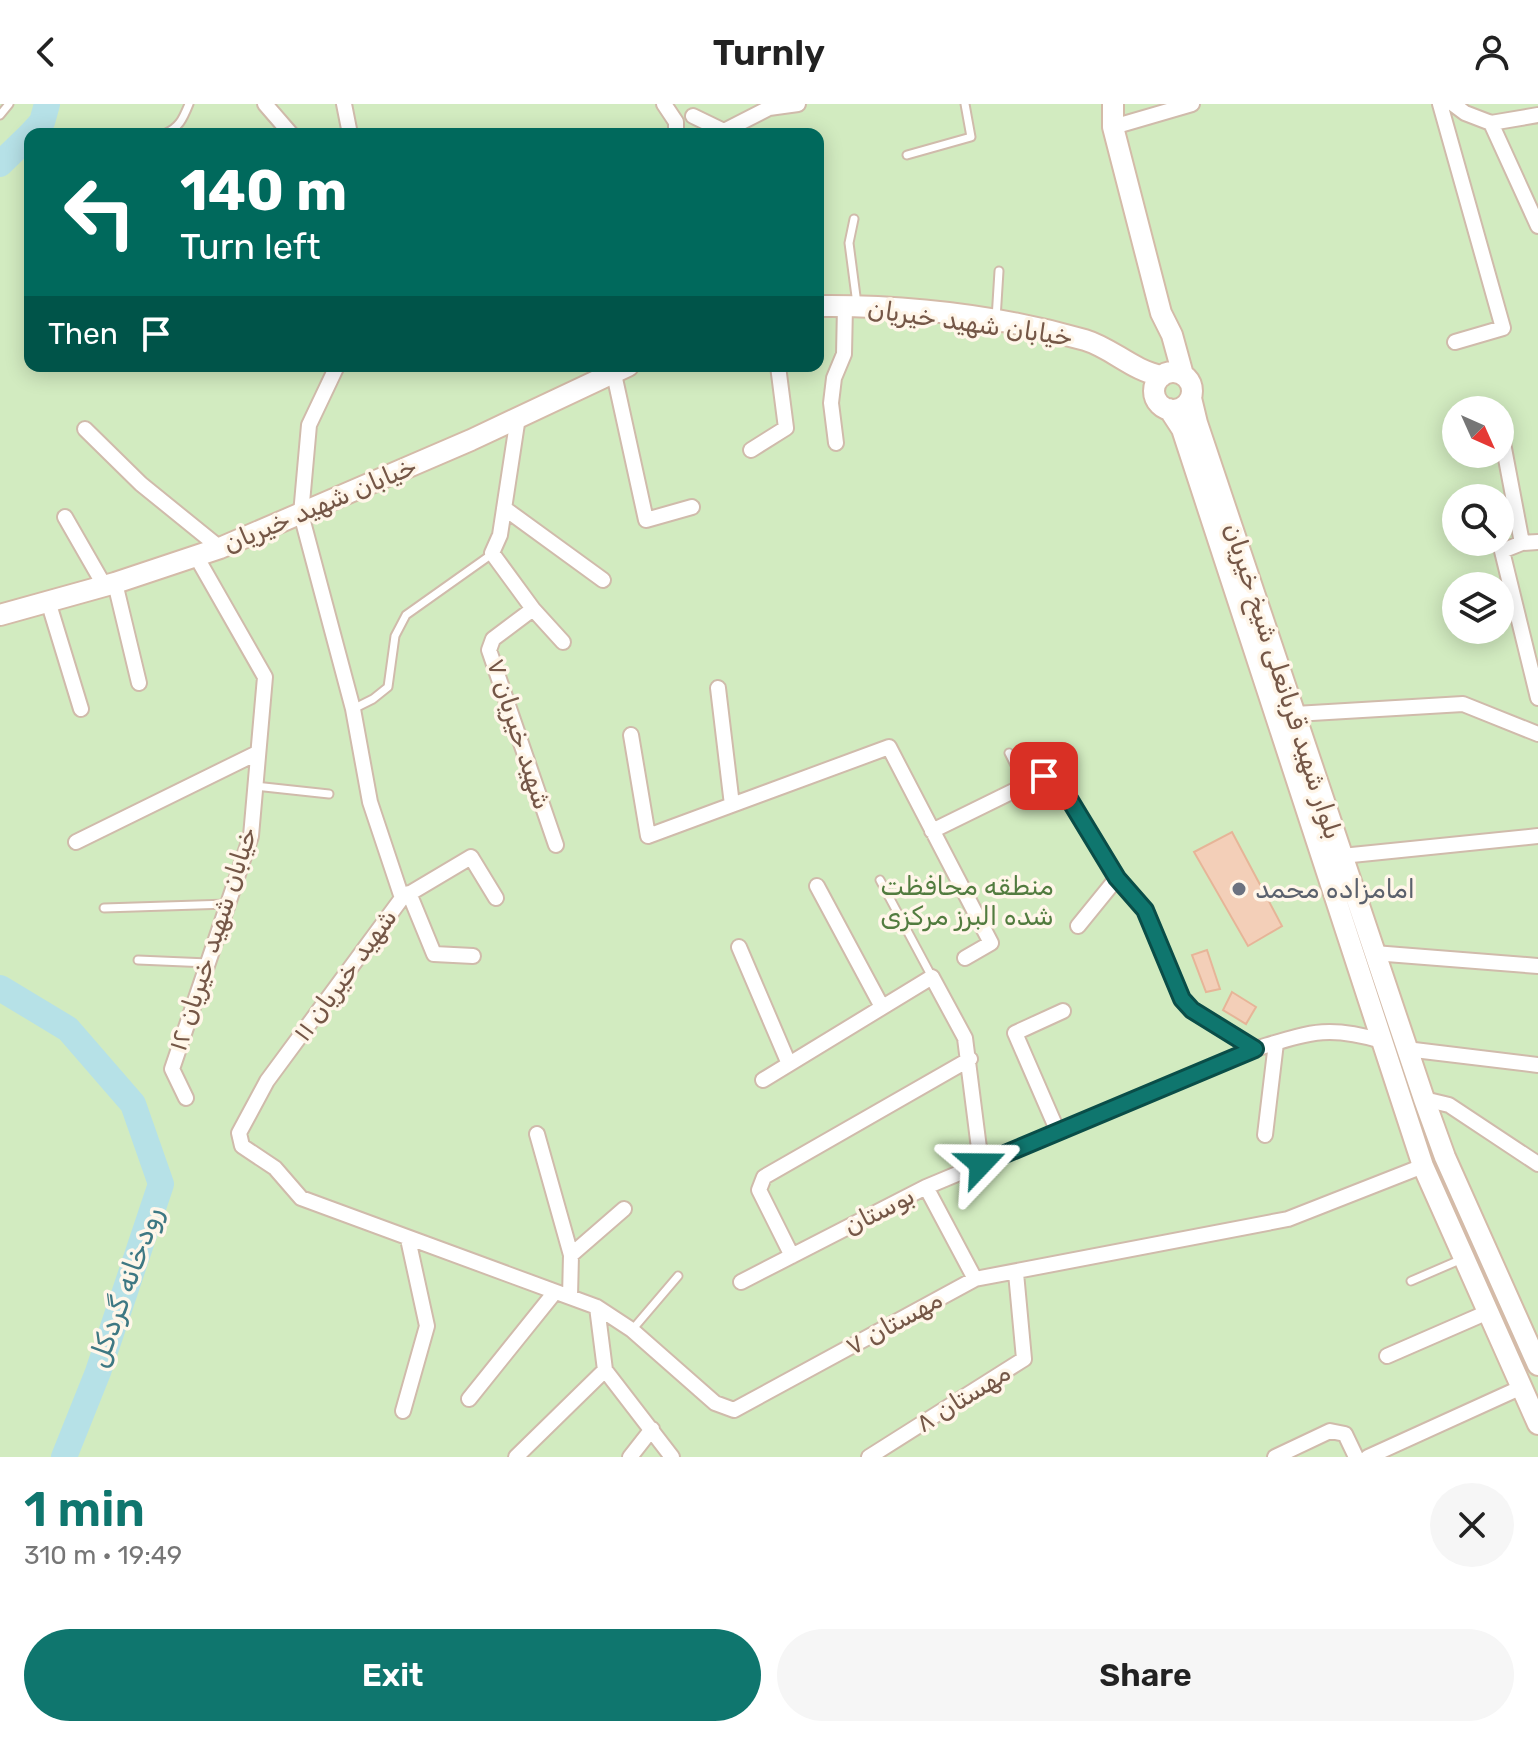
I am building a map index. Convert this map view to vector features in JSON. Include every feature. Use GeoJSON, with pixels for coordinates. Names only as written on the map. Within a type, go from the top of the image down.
{"type":"FeatureCollection","features":[{"type":"Feature","properties":{"kind":"street"},"geometry":{"type":"LineString","coordinates":[[265,104],[286,128]]}},
{"type":"Feature","properties":{"kind":"street"},"geometry":{"type":"LineString","coordinates":[[344,104],[349,128]]}},
{"type":"Feature","properties":{"kind":"street"},"geometry":{"type":"LineString","coordinates":[[664,104],[676,122],[676,128]]}},
{"type":"Feature","properties":{"kind":"street"},"geometry":{"type":"LineString","coordinates":[[730,128],[769,108],[798,104]]}},
{"type":"Feature","properties":{"kind":"street"},"geometry":{"type":"LineString","coordinates":[[1113,104],[1113,127],[1161,313],[1172,335],[1171,374]]}},
{"type":"Feature","properties":{"kind":"street"},"geometry":{"type":"LineString","coordinates":[[1113,127],[1192,104]]}},
{"type":"Feature","properties":{"kind":"street"},"geometry":{"type":"LineString","coordinates":[[1440,104],[1503,328],[1455,342]]}},
{"type":"Feature","properties":{"kind":"street"},"geometry":{"type":"LineString","coordinates":[[1453,104],[1465,113],[1491,123],[1538,115]]}},
{"type":"Feature","properties":{"kind":"street"},"geometry":{"type":"LineString","coordinates":[[693,116],[718,128]]}},
{"type":"Feature","properties":{"kind":"street"},"geometry":{"type":"LineString","coordinates":[[1491,123],[1538,226]]}},
{"type":"Feature","properties":{"kind":"street","name":"خیابان شهید خیریان"},"geometry":{"type":"LineString","coordinates":[[824,306],[915,310],[1051,330],[1092,342],[1118,358]]}},
{"type":"Feature","properties":{"kind":"street"},"geometry":{"type":"LineString","coordinates":[[836,443],[831,403],[834,378],[844,354],[851,306]]}},
{"type":"Feature","properties":{"kind":"street"},"geometry":{"type":"LineString","coordinates":[[1118,358],[1148,373],[1171,374],[1192,387],[1191,398],[1179,409],[1162,403],[1155,385],[1171,374]]}},
{"type":"Feature","properties":{"kind":"street"},"geometry":{"type":"LineString","coordinates":[[1118,358],[1162,403],[1182,429],[1220,520],[1332,859],[1382,1041],[1423,1166],[1538,1424]]}},
{"type":"Feature","properties":{"kind":"street"},"geometry":{"type":"LineString","coordinates":[[301,514],[309,425],[334,372]]}},
{"type":"Feature","properties":{"kind":"street","name":"خیابان شهید خیریان"},"geometry":{"type":"LineString","coordinates":[[0,615],[220,548],[617,372]]}},
{"type":"Feature","properties":{"kind":"street"},"geometry":{"type":"LineString","coordinates":[[621,372],[646,520],[692,507]]}},
{"type":"Feature","properties":{"kind":"street"},"geometry":{"type":"LineString","coordinates":[[751,450],[786,428],[779,372]]}},
{"type":"Feature","properties":{"kind":"street","name":"بلوار شهید قربانعلی شیخ خیریان"},"geometry":{"type":"LineString","coordinates":[[1191,398],[1220,520],[1295,714],[1332,859],[1374,953],[1445,1157],[1537,1358]]}},
{"type":"Feature","properties":{"kind":"street"},"geometry":{"type":"LineString","coordinates":[[518,417],[500,535],[492,553],[533,609],[563,642]]}},
{"type":"Feature","properties":{"kind":"street"},"geometry":{"type":"LineString","coordinates":[[85,429],[141,484],[220,548]]}},
{"type":"Feature","properties":{"kind":"street"},"geometry":{"type":"LineString","coordinates":[[1508,468],[1522,543]]}},
{"type":"Feature","properties":{"kind":"street"},"geometry":{"type":"LineString","coordinates":[[504,508],[603,580]]}},
{"type":"Feature","properties":{"kind":"street","name":"شهید خیریان ۱۱"},"geometry":{"type":"LineString","coordinates":[[301,514],[353,709],[370,802],[405,896],[267,1081],[239,1133],[242,1146],[275,1168],[301,1198],[408,1239]]}},
{"type":"Feature","properties":{"kind":"street"},"geometry":{"type":"LineString","coordinates":[[65,517],[110,584],[139,683]]}},
{"type":"Feature","properties":{"kind":"street"},"geometry":{"type":"LineString","coordinates":[[1538,542],[1522,543],[1502,551],[1538,698]]}},
{"type":"Feature","properties":{"kind":"street","name":"خیابان شهید خیریان ۱۲"},"geometry":{"type":"LineString","coordinates":[[186,1098],[172,1069],[251,836],[265,677],[196,556]]}},
{"type":"Feature","properties":{"kind":"street"},"geometry":{"type":"LineString","coordinates":[[48,601],[81,709]]}},
{"type":"Feature","properties":{"kind":"street","name":"شهید خیریان ۷"},"geometry":{"type":"LineString","coordinates":[[533,609],[493,639],[489,650],[556,845]]}},
{"type":"Feature","properties":{"kind":"street"},"geometry":{"type":"LineString","coordinates":[[718,688],[732,805]]}},
{"type":"Feature","properties":{"kind":"street"},"geometry":{"type":"LineString","coordinates":[[1295,714],[1463,704],[1538,734]]}},
{"type":"Feature","properties":{"kind":"street"},"geometry":{"type":"LineString","coordinates":[[631,735],[648,836],[889,747],[991,943],[965,958]]}},
{"type":"Feature","properties":{"kind":"street"},"geometry":{"type":"LineString","coordinates":[[76,842],[257,753]]}},
{"type":"Feature","properties":{"kind":"street"},"geometry":{"type":"LineString","coordinates":[[932,831],[1044,776],[1060,784],[1117,878],[1145,910],[1182,999],[1192,1010],[1255,1049]]}},
{"type":"Feature","properties":{"kind":"street"},"geometry":{"type":"LineString","coordinates":[[1332,859],[1538,836]]}},
{"type":"Feature","properties":{"kind":"street"},"geometry":{"type":"LineString","coordinates":[[473,956],[434,954],[405,896],[471,857],[496,898]]}},
{"type":"Feature","properties":{"kind":"street"},"geometry":{"type":"LineString","coordinates":[[1078,926],[1117,878]]}},
{"type":"Feature","properties":{"kind":"street"},"geometry":{"type":"LineString","coordinates":[[817,886],[882,1007]]}},
{"type":"Feature","properties":{"kind":"street"},"geometry":{"type":"LineString","coordinates":[[739,947],[789,1064]]}},
{"type":"Feature","properties":{"kind":"street"},"geometry":{"type":"LineString","coordinates":[[1374,953],[1538,966]]}},
{"type":"Feature","properties":{"kind":"street"},"geometry":{"type":"LineString","coordinates":[[763,1080],[932,977],[965,1038],[981,1164]]}},
{"type":"Feature","properties":{"kind":"street"},"geometry":{"type":"LineString","coordinates":[[1058,1132],[1015,1033],[1063,1011]]}},
{"type":"Feature","properties":{"kind":"street","name":"بوستان"},"geometry":{"type":"LineString","coordinates":[[741,1282],[926,1187],[1255,1049],[1316,1031],[1354,1033],[1382,1041]]}},
{"type":"Feature","properties":{"kind":"street"},"geometry":{"type":"LineString","coordinates":[[1265,1135],[1276,1043]]}},
{"type":"Feature","properties":{"kind":"street"},"geometry":{"type":"LineString","coordinates":[[1406,1049],[1538,1065]]}},
{"type":"Feature","properties":{"kind":"street"},"geometry":{"type":"LineString","coordinates":[[792,1256],[759,1190],[764,1177],[970,1059]]}},
{"type":"Feature","properties":{"kind":"street"},"geometry":{"type":"LineString","coordinates":[[1424,1099],[1449,1105],[1538,1164]]}},
{"type":"Feature","properties":{"kind":"street"},"geometry":{"type":"LineString","coordinates":[[537,1134],[571,1255],[570,1297]]}},
{"type":"Feature","properties":{"kind":"street","name":"مهستان ۷"},"geometry":{"type":"LineString","coordinates":[[408,1239],[597,1307],[632,1330],[715,1403],[734,1410],[975,1279],[1288,1219],[1423,1166]]}},
{"type":"Feature","properties":{"kind":"street"},"geometry":{"type":"LineString","coordinates":[[926,1187],[975,1279]]}},
{"type":"Feature","properties":{"kind":"street"},"geometry":{"type":"LineString","coordinates":[[571,1255],[624,1209]]}},
{"type":"Feature","properties":{"kind":"street"},"geometry":{"type":"LineString","coordinates":[[403,1411],[427,1326],[408,1239]]}},
{"type":"Feature","properties":{"kind":"street","name":"مهستان ۸"},"geometry":{"type":"LineString","coordinates":[[869,1457],[1024,1359],[1016,1273]]}},
{"type":"Feature","properties":{"kind":"street"},"geometry":{"type":"LineString","coordinates":[[469,1399],[555,1292]]}},
{"type":"Feature","properties":{"kind":"street"},"geometry":{"type":"LineString","coordinates":[[597,1307],[605,1370],[672,1457]]}},
{"type":"Feature","properties":{"kind":"street"},"geometry":{"type":"LineString","coordinates":[[1387,1356],[1488,1312]]}},
{"type":"Feature","properties":{"kind":"street"},"geometry":{"type":"LineString","coordinates":[[516,1457],[605,1370]]}},
{"type":"Feature","properties":{"kind":"street"},"geometry":{"type":"LineString","coordinates":[[1368,1457],[1522,1387]]}},
{"type":"Feature","properties":{"kind":"street"},"geometry":{"type":"LineString","coordinates":[[630,1457],[652,1429]]}},
{"type":"Feature","properties":{"kind":"street"},"geometry":{"type":"LineString","coordinates":[[1275,1457],[1330,1431],[1345,1434],[1356,1457]]}},
{"type":"Feature","properties":{"kind":"lane"},"geometry":{"type":"LineString","coordinates":[[0,115],[9,104]]}},
{"type":"Feature","properties":{"kind":"lane"},"geometry":{"type":"LineString","coordinates":[[176,128],[189,104]]}},
{"type":"Feature","properties":{"kind":"lane"},"geometry":{"type":"LineString","coordinates":[[907,155],[971,137],[965,104]]}},
{"type":"Feature","properties":{"kind":"lane"},"geometry":{"type":"LineString","coordinates":[[851,306],[849,243],[854,219]]}},
{"type":"Feature","properties":{"kind":"lane"},"geometry":{"type":"LineString","coordinates":[[996,322],[999,271]]}},
{"type":"Feature","properties":{"kind":"lane"},"geometry":{"type":"LineString","coordinates":[[353,709],[388,687],[395,636],[406,615],[492,553]]}},
{"type":"Feature","properties":{"kind":"lane"},"geometry":{"type":"LineString","coordinates":[[1009,753],[1025,785]]}},
{"type":"Feature","properties":{"kind":"lane"},"geometry":{"type":"LineString","coordinates":[[255,786],[329,794]]}},
{"type":"Feature","properties":{"kind":"lane"},"geometry":{"type":"LineString","coordinates":[[880,880],[932,977]]}},
{"type":"Feature","properties":{"kind":"lane"},"geometry":{"type":"LineString","coordinates":[[104,908],[228,904]]}},
{"type":"Feature","properties":{"kind":"lane"},"geometry":{"type":"LineString","coordinates":[[138,960],[208,963]]}},
{"type":"Feature","properties":{"kind":"lane"},"geometry":{"type":"LineString","coordinates":[[1411,1281],[1464,1258]]}},
{"type":"Feature","properties":{"kind":"lane"},"geometry":{"type":"LineString","coordinates":[[632,1330],[678,1276]]}},
{"type":"Feature","properties":{"kind":"green space","name":"منطقه محافظت شده البرز مرکزی"},"geometry":{"type":"Polygon","coordinates":[[[0,104],[1538,104],[1538,1457],[0,1457],[0,104]]]}},
{"type":"Feature","properties":{"kind":"building","name":"امامزاده محمد"},"geometry":{"type":"Polygon","coordinates":[[[1232,832],[1282,926],[1248,946],[1194,852],[1232,832]]]}},
{"type":"Feature","properties":{"kind":"building"},"geometry":{"type":"Polygon","coordinates":[[[1207,950],[1220,989],[1206,992],[1192,955],[1207,950]]]}},
{"type":"Feature","properties":{"kind":"building"},"geometry":{"type":"Polygon","coordinates":[[[1232,992],[1256,1007],[1246,1024],[1223,1010],[1232,992]]]}},
{"type":"Feature","properties":{"kind":"waterway","name":"رودخانه گردکل"},"geometry":{"type":"LineString","coordinates":[[36,128],[42,122],[47,104]]}},
{"type":"Feature","properties":{"kind":"waterway","name":"رودخانه گردکل"},"geometry":{"type":"LineString","coordinates":[[0,164],[24,141]]}},
{"type":"Feature","properties":{"kind":"waterway","name":"رودخانه گردکل"},"geometry":{"type":"LineString","coordinates":[[0,988],[68,1029],[133,1104],[161,1184],[98,1372],[64,1457]]}},
{"type":"Feature","properties":{"kind":"place","name":"امامزاده محمد"},"geometry":{"type":"Point","coordinates":[1239,889]}},
{"type":"Feature","properties":{"kind":"route"},"geometry":{"type":"LineString","coordinates":[[981,1164],[1255,1049],[1192,1010],[1182,999],[1145,910],[1117,878],[1060,784],[1044,776]]}}]}
